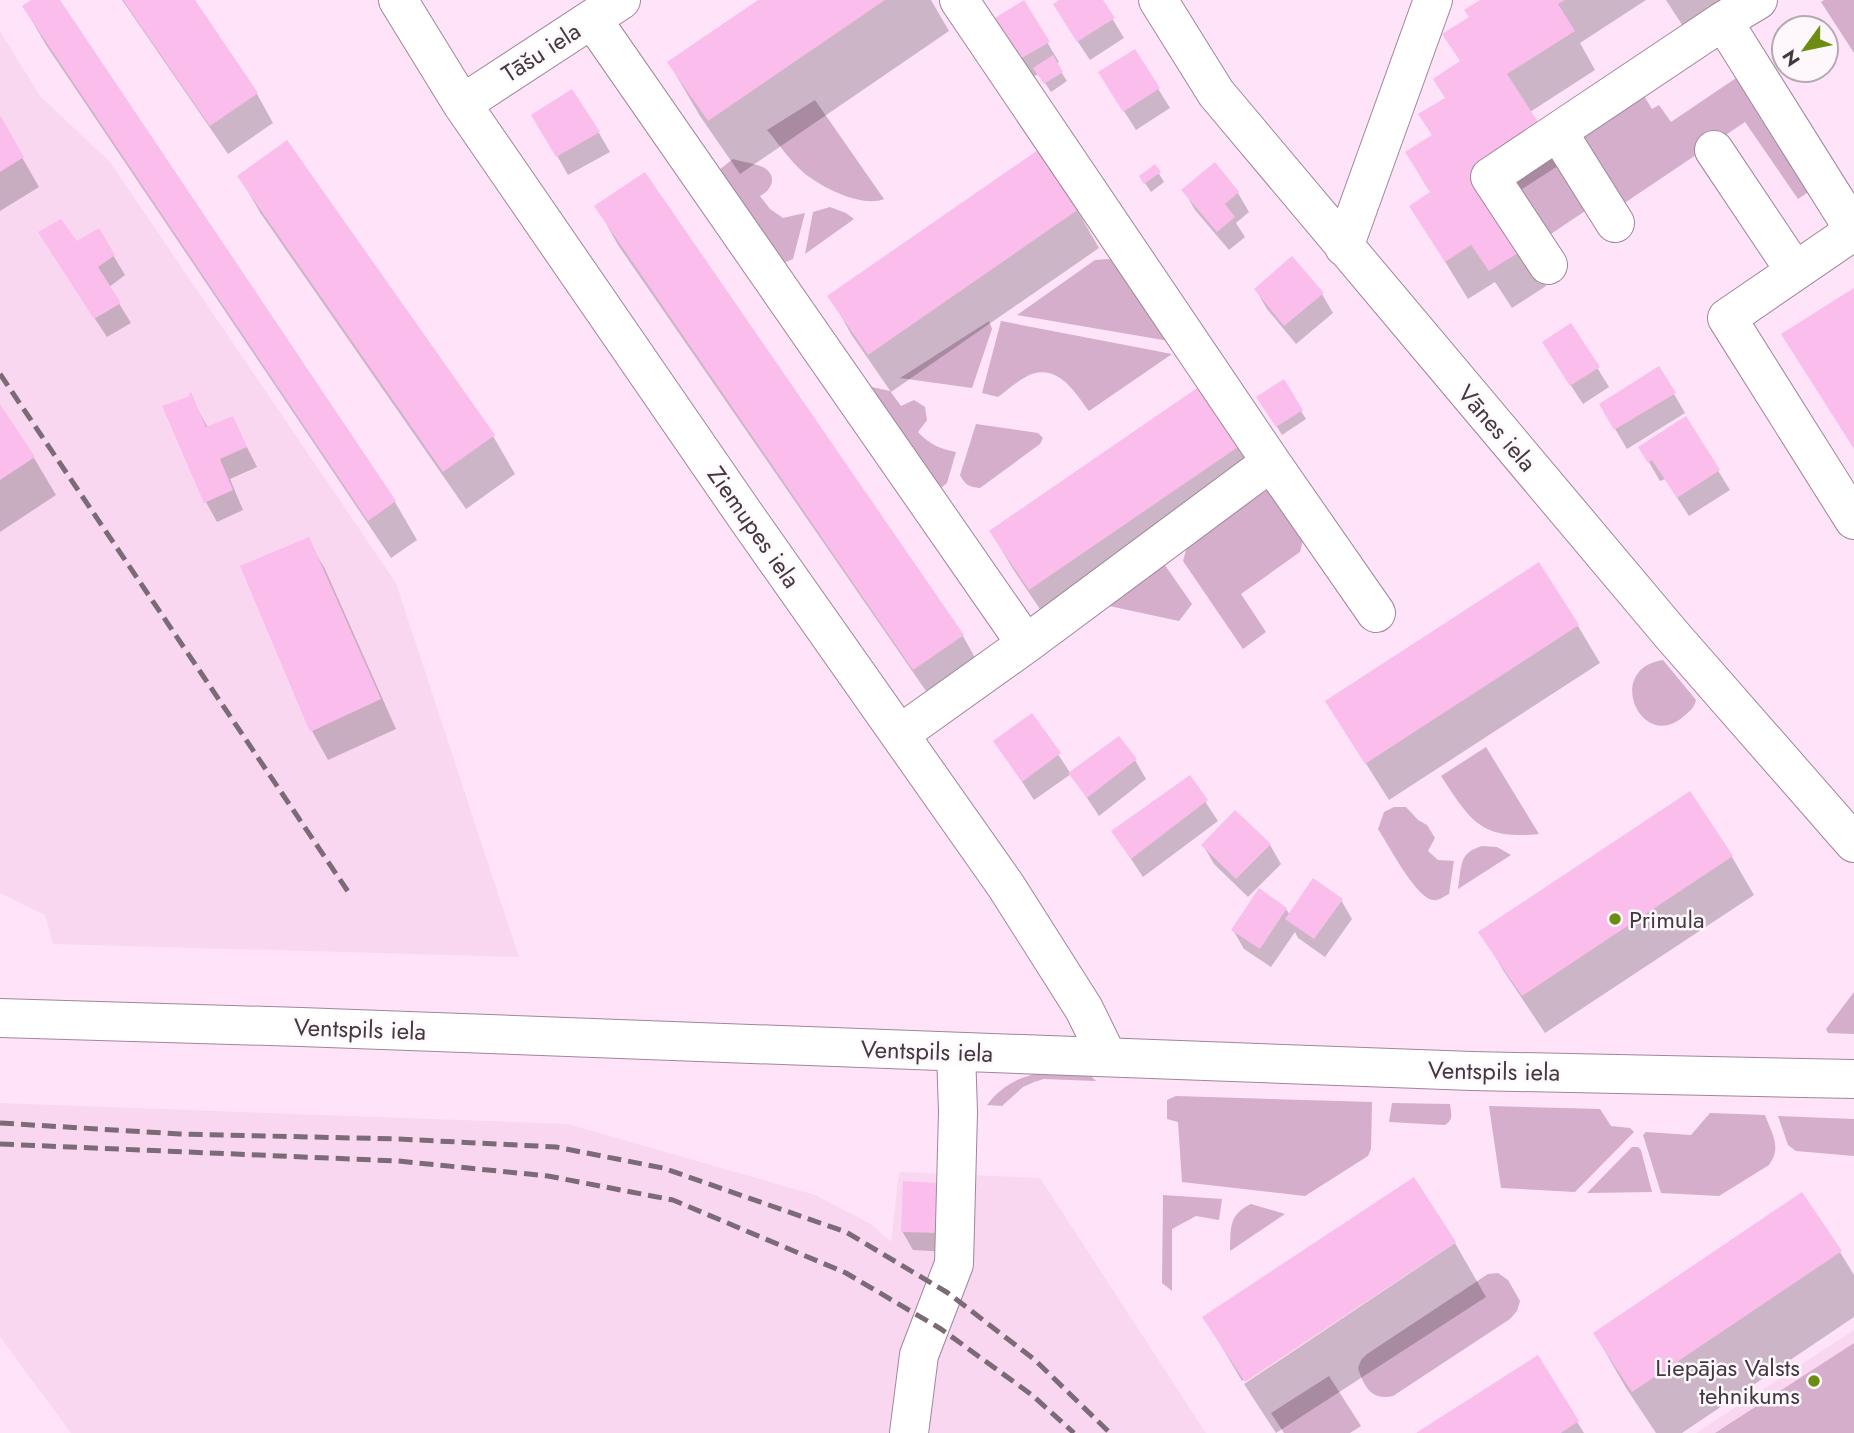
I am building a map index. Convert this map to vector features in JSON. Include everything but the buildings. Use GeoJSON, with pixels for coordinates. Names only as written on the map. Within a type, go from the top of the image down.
{"type":"FeatureCollection","features":[{"type":"Feature","properties":{"kind":"street","name":"Ziemupes iela"},"geometry":{"type":"LineString","coordinates":[[398,0],[462,104],[747,518],[1006,886],[1084,1009],[1107,1056]]}},
{"type":"Feature","properties":{"kind":"street"},"geometry":{"type":"LineString","coordinates":[[959,0],[1376,613]]}},
{"type":"Feature","properties":{"kind":"street","name":"Vānes iela"},"geometry":{"type":"LineString","coordinates":[[1158,0],[1216,93],[1671,634],[1854,843]]}},
{"type":"Feature","properties":{"kind":"street"},"geometry":{"type":"LineString","coordinates":[[1344,247],[1433,0]]}},
{"type":"Feature","properties":{"kind":"street"},"geometry":{"type":"LineString","coordinates":[[1548,265],[1490,177],[1758,0]]}},
{"type":"Feature","properties":{"kind":"street","name":"Tāšu iela"},"geometry":{"type":"LineString","coordinates":[[462,104],[606,9]]}},
{"type":"Feature","properties":{"kind":"street"},"geometry":{"type":"LineString","coordinates":[[606,9],[1026,644]]}},
{"type":"Feature","properties":{"kind":"street"},"geometry":{"type":"LineString","coordinates":[[1723,21],[1854,231],[1727,318],[1854,520]]}},
{"type":"Feature","properties":{"kind":"street"},"geometry":{"type":"LineString","coordinates":[[1558,132],[1615,223]]}},
{"type":"Feature","properties":{"kind":"street"},"geometry":{"type":"LineString","coordinates":[[1714,150],[1795,271]]}},
{"type":"Feature","properties":{"kind":"street"},"geometry":{"type":"LineString","coordinates":[[900,734],[1271,462]]}},
{"type":"Feature","properties":{"kind":"street","name":"Ventspils iela"},"geometry":{"type":"LineString","coordinates":[[0,1018],[1107,1056],[1472,1072],[1854,1079]]}},
{"type":"Feature","properties":{"kind":"street"},"geometry":{"type":"LineString","coordinates":[[909,1433],[919,1355],[954,1264],[958,1112],[956,1052]]}},
{"type":"Feature","properties":{"kind":"shaded area"},"geometry":{"type":"Polygon","coordinates":[[[1854,0],[1854,53],[1840,31],[1840,14],[1829,14],[1821,2],[1854,0]]]}},
{"type":"Feature","properties":{"kind":"shaded area"},"geometry":{"type":"Polygon","coordinates":[[[0,31],[40,96],[110,162],[396,583],[519,957],[53,944],[45,915],[0,893],[0,31]]]}},
{"type":"Feature","properties":{"kind":"shaded area"},"geometry":{"type":"Polygon","coordinates":[[[1742,74],[1810,191],[1798,199],[1745,122],[1620,206],[1573,136],[1641,91],[1652,109],[1659,105],[1671,122],[1742,74]]]}},
{"type":"Feature","properties":{"kind":"shaded area"},"geometry":{"type":"Polygon","coordinates":[[[815,100],[884,199],[864,201],[842,195],[820,184],[798,168],[767,130],[815,100]]]}},
{"type":"Feature","properties":{"kind":"shaded area"},"geometry":{"type":"Polygon","coordinates":[[[1554,151],[1591,207],[1539,242],[1501,186],[1554,151]]]}},
{"type":"Feature","properties":{"kind":"shaded area"},"geometry":{"type":"Polygon","coordinates":[[[733,159],[759,166],[770,173],[771,184],[760,196],[770,209],[783,218],[805,213],[793,259],[783,263],[714,174],[733,159]]]}},
{"type":"Feature","properties":{"kind":"shaded area"},"geometry":{"type":"Polygon","coordinates":[[[830,207],[854,219],[805,254],[813,212],[830,207]]]}},
{"type":"Feature","properties":{"kind":"shaded area"},"geometry":{"type":"Polygon","coordinates":[[[1095,260],[1115,261],[1169,341],[1017,315],[1095,260]]]}},
{"type":"Feature","properties":{"kind":"shaded area"},"geometry":{"type":"Polygon","coordinates":[[[989,321],[992,329],[972,388],[900,378],[989,321]]]}},
{"type":"Feature","properties":{"kind":"shaded area"},"geometry":{"type":"Polygon","coordinates":[[[1001,321],[1172,354],[1089,411],[1067,383],[1044,372],[1026,377],[998,397],[982,393],[1001,321]]]}},
{"type":"Feature","properties":{"kind":"shaded area"},"geometry":{"type":"Polygon","coordinates":[[[858,384],[890,391],[901,406],[914,400],[925,407],[927,420],[918,432],[935,445],[956,452],[947,483],[941,488],[858,384]]]}},
{"type":"Feature","properties":{"kind":"shaded area"},"geometry":{"type":"Polygon","coordinates":[[[976,424],[1038,433],[1043,438],[1040,444],[980,488],[973,487],[960,475],[976,424]]]}},
{"type":"Feature","properties":{"kind":"shaded area"},"geometry":{"type":"Polygon","coordinates":[[[1269,489],[1303,540],[1300,552],[1241,594],[1266,632],[1243,649],[1183,561],[1188,543],[1269,489]]]}},
{"type":"Feature","properties":{"kind":"shaded area"},"geometry":{"type":"Polygon","coordinates":[[[1162,561],[1192,604],[1179,621],[1100,604],[1162,561]]]}},
{"type":"Feature","properties":{"kind":"shaded area"},"geometry":{"type":"Polygon","coordinates":[[[1663,660],[1696,700],[1684,716],[1669,725],[1655,725],[1643,717],[1635,706],[1632,692],[1635,678],[1645,667],[1663,660]]]}},
{"type":"Feature","properties":{"kind":"shaded area"},"geometry":{"type":"Polygon","coordinates":[[[1486,747],[1539,834],[1503,834],[1479,824],[1461,805],[1441,776],[1486,747]]]}},
{"type":"Feature","properties":{"kind":"shaded area"},"geometry":{"type":"Polygon","coordinates":[[[1394,807],[1406,807],[1427,825],[1435,838],[1428,851],[1438,860],[1454,861],[1449,894],[1435,900],[1426,897],[1395,858],[1378,829],[1384,812],[1394,807]]]}},
{"type":"Feature","properties":{"kind":"shaded area"},"geometry":{"type":"Polygon","coordinates":[[[1482,846],[1497,847],[1511,855],[1458,889],[1462,862],[1469,852],[1482,846]]]}},
{"type":"Feature","properties":{"kind":"shaded area"},"geometry":{"type":"Polygon","coordinates":[[[1854,992],[1854,1034],[1828,1033],[1826,1029],[1854,992]]]}},
{"type":"Feature","properties":{"kind":"shaded area"},"geometry":{"type":"Polygon","coordinates":[[[1045,1072],[1089,1074],[1096,1081],[1044,1079],[1023,1087],[1002,1106],[987,1105],[1012,1082],[1045,1072]]]}},
{"type":"Feature","properties":{"kind":"shaded area"},"geometry":{"type":"Polygon","coordinates":[[[1176,1096],[1372,1102],[1371,1149],[1368,1156],[1305,1196],[1182,1182],[1178,1122],[1167,1119],[1167,1100],[1176,1096]]]}},
{"type":"Feature","properties":{"kind":"shaded area"},"geometry":{"type":"Polygon","coordinates":[[[0,1103],[568,1124],[815,1195],[871,1224],[891,1242],[899,1172],[1040,1178],[1206,1433],[71,1433],[0,1337],[0,1103]]]}},
{"type":"Feature","properties":{"kind":"shaded area"},"geometry":{"type":"Polygon","coordinates":[[[1392,1103],[1450,1104],[1451,1119],[1445,1125],[1389,1122],[1392,1103]]]}},
{"type":"Feature","properties":{"kind":"shaded area"},"geometry":{"type":"Polygon","coordinates":[[[1489,1106],[1600,1109],[1611,1126],[1630,1128],[1634,1132],[1575,1192],[1501,1188],[1489,1106]]]}},
{"type":"Feature","properties":{"kind":"shaded area"},"geometry":{"type":"Polygon","coordinates":[[[1710,1113],[1765,1115],[1775,1146],[1769,1165],[1719,1196],[1661,1193],[1643,1135],[1646,1132],[1691,1135],[1710,1113]]]}},
{"type":"Feature","properties":{"kind":"shaded area"},"geometry":{"type":"Polygon","coordinates":[[[1778,1116],[1854,1119],[1854,1156],[1796,1151],[1788,1145],[1778,1116]]]}},
{"type":"Feature","properties":{"kind":"shaded area"},"geometry":{"type":"Polygon","coordinates":[[[1632,1147],[1641,1150],[1652,1192],[1587,1193],[1632,1147]]]}},
{"type":"Feature","properties":{"kind":"shaded area"},"geometry":{"type":"Polygon","coordinates":[[[1163,1195],[1222,1199],[1219,1220],[1196,1216],[1172,1229],[1172,1291],[1162,1283],[1163,1195]]]}},
{"type":"Feature","properties":{"kind":"shaded area"},"geometry":{"type":"Polygon","coordinates":[[[1251,1204],[1285,1214],[1230,1251],[1232,1223],[1238,1213],[1251,1204]]]}},
{"type":"Feature","properties":{"kind":"shaded area"},"geometry":{"type":"Polygon","coordinates":[[[1498,1273],[1508,1280],[1520,1301],[1517,1311],[1510,1319],[1393,1396],[1380,1396],[1370,1391],[1358,1368],[1367,1354],[1488,1274],[1498,1273]]]}},
{"type":"Feature","properties":{"kind":"shaded area","name":"Liepājas Valsts tehnikums"},"geometry":{"type":"Polygon","coordinates":[[[1854,1330],[1854,1433],[1696,1433],[1854,1330]]]}},
{"type":"Feature","properties":{"kind":"shaded area","name":"Liepājas Valsts tehnikums"},"geometry":{"type":"Polygon","coordinates":[[[1854,1343],[1854,1433],[1715,1433],[1854,1343]]]}},
{"type":"Feature","properties":{"kind":"shaded area"},"geometry":{"type":"Polygon","coordinates":[[[1329,1376],[1361,1426],[1350,1433],[1284,1433],[1271,1413],[1329,1376]]]}},
{"type":"Feature","properties":{"kind":"railway"},"geometry":{"type":"LineString","coordinates":[[0,374],[349,893]]}},
{"type":"Feature","properties":{"kind":"railway"},"geometry":{"type":"LineString","coordinates":[[0,1123],[180,1134],[398,1139],[556,1147],[663,1168],[846,1232],[948,1293],[1035,1360],[1110,1433]]}},
{"type":"Feature","properties":{"kind":"railway"},"geometry":{"type":"LineString","coordinates":[[0,1144],[398,1161],[548,1176],[673,1200],[846,1273],[941,1329],[1032,1395],[1074,1433]]}},
{"type":"Feature","properties":{"kind":"place","name":"Primula"},"geometry":{"type":"Point","coordinates":[1615,919]}},
{"type":"Feature","properties":{"kind":"place","name":"Liepājas Valsts tehnikums"},"geometry":{"type":"Point","coordinates":[1814,1381]}}]}
